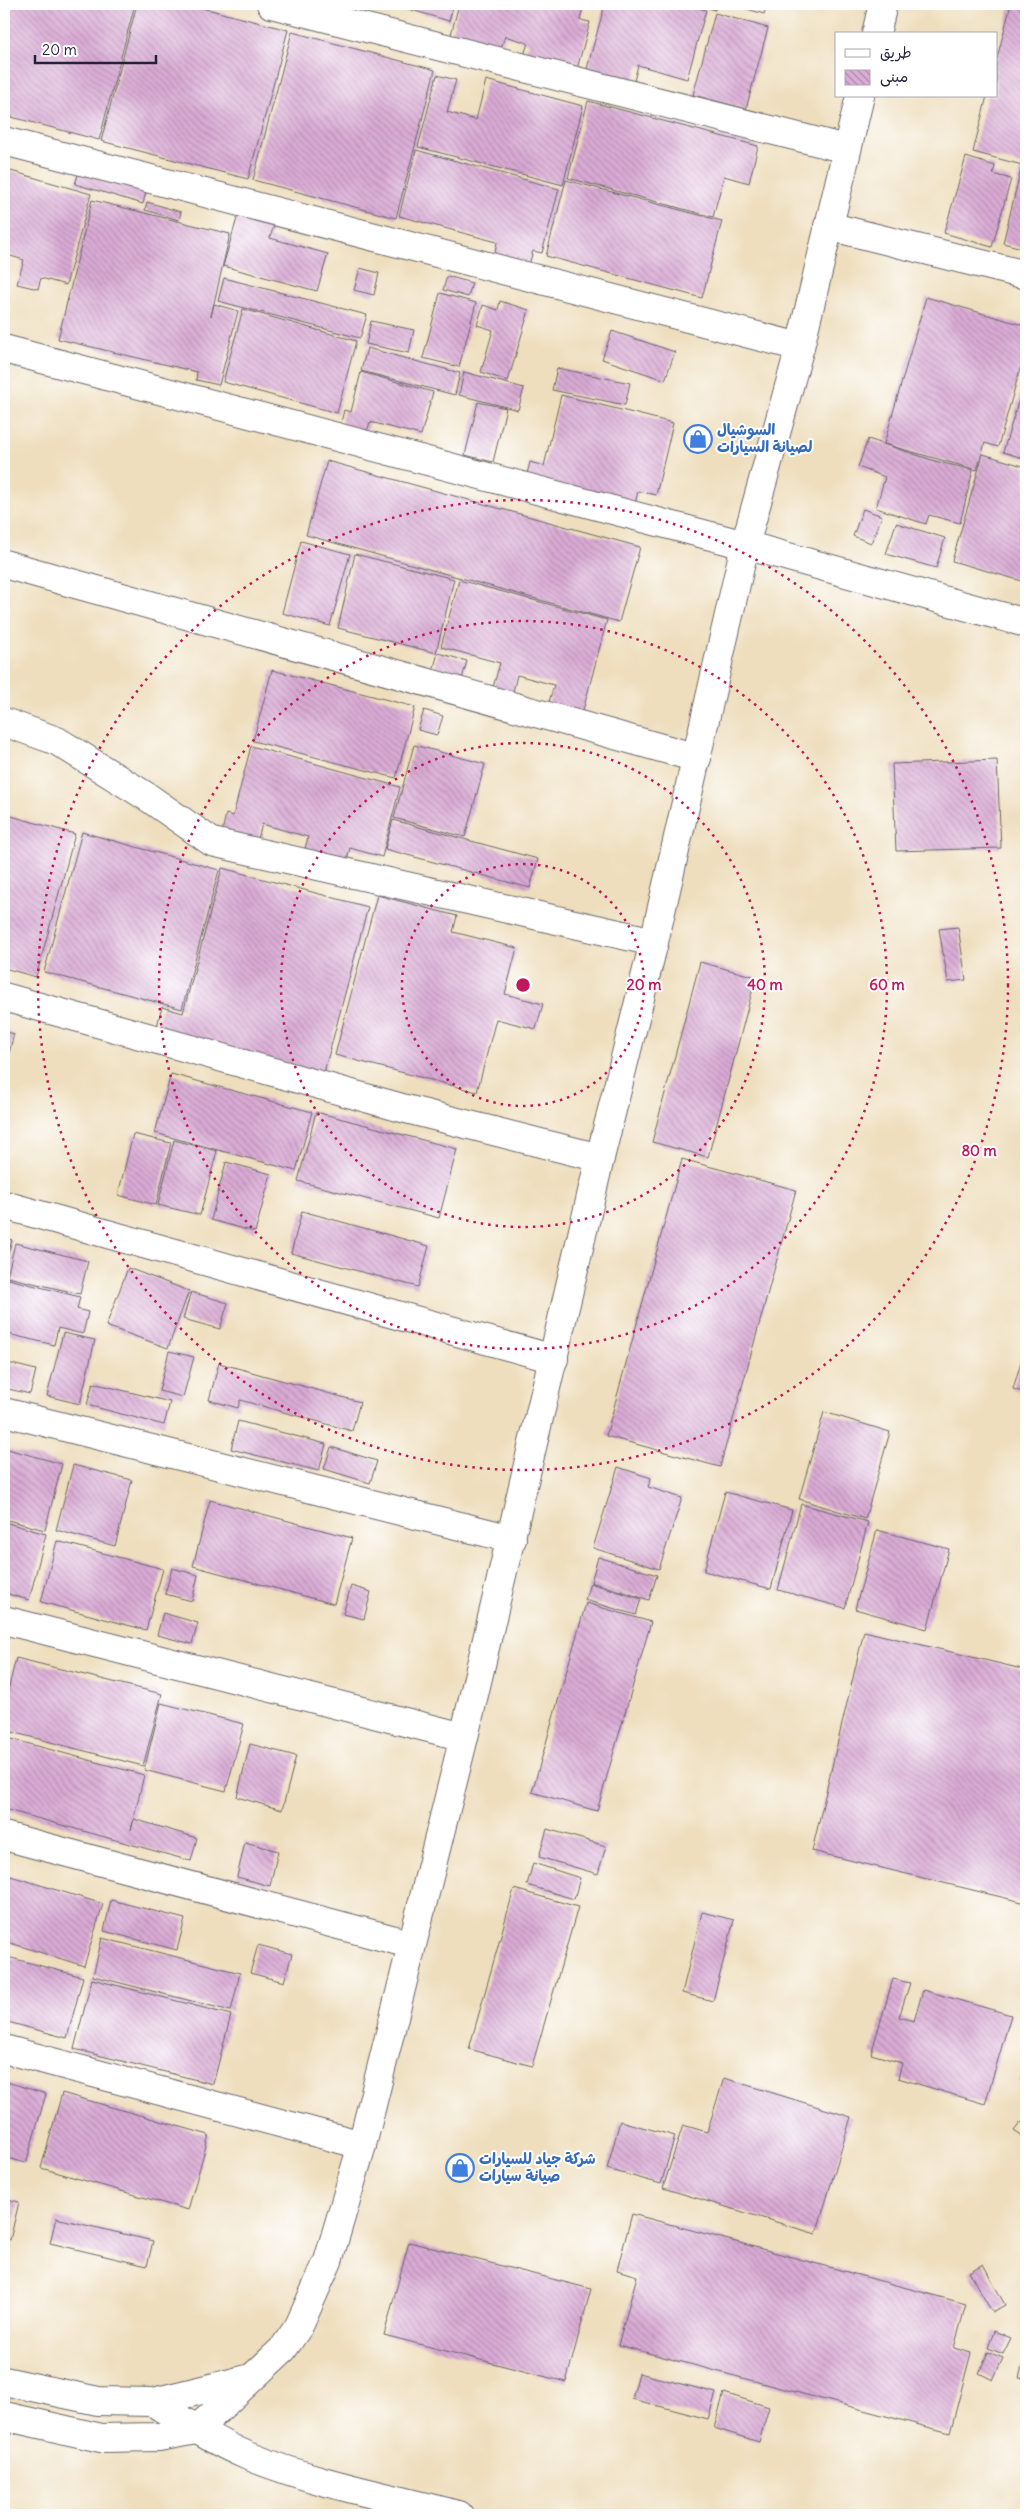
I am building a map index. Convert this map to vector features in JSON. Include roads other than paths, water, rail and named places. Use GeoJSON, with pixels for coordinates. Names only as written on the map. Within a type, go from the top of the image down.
{"type":"FeatureCollection","features":[{"type":"Feature","properties":{"kind":"street"},"geometry":{"type":"LineString","coordinates":[[272,4],[846,149]]}},
{"type":"Feature","properties":{"kind":"street"},"geometry":{"type":"LineString","coordinates":[[876,32],[883,4]]}},
{"type":"Feature","properties":{"kind":"street"},"geometry":{"type":"LineString","coordinates":[[4,2416],[102,2438],[159,2437],[196,2430],[283,2349],[298,2326],[328,2261],[362,2144],[410,1944],[464,1737],[600,1158],[654,942],[745,545],[800,347],[859,98]]}},
{"type":"Feature","properties":{"kind":"street"},"geometry":{"type":"LineString","coordinates":[[4,141],[800,347]]}},
{"type":"Feature","properties":{"kind":"street"},"geometry":{"type":"LineString","coordinates":[[828,226],[1026,276]]}},
{"type":"Feature","properties":{"kind":"street"},"geometry":{"type":"LineString","coordinates":[[4,349],[745,545],[1026,623]]}},
{"type":"Feature","properties":{"kind":"street"},"geometry":{"type":"LineString","coordinates":[[4,564],[697,758]]}},
{"type":"Feature","properties":{"kind":"street"},"geometry":{"type":"LineString","coordinates":[[4,722],[57,740],[149,798],[212,842],[654,942]]}},
{"type":"Feature","properties":{"kind":"street"},"geometry":{"type":"LineString","coordinates":[[4,997],[402,1108],[600,1158]]}},
{"type":"Feature","properties":{"kind":"street"},"geometry":{"type":"LineString","coordinates":[[4,1205],[554,1359]]}},
{"type":"Feature","properties":{"kind":"street"},"geometry":{"type":"LineString","coordinates":[[4,1412],[512,1539]]}},
{"type":"Feature","properties":{"kind":"street"},"geometry":{"type":"LineString","coordinates":[[4,1620],[464,1737]]}},
{"type":"Feature","properties":{"kind":"street"},"geometry":{"type":"LineString","coordinates":[[4,1836],[410,1944]]}},
{"type":"Feature","properties":{"kind":"street"},"geometry":{"type":"LineString","coordinates":[[4,2050],[362,2144]]}},
{"type":"Feature","properties":{"kind":"street"},"geometry":{"type":"LineString","coordinates":[[4,2381],[98,2401],[153,2402],[255,2377]]}},
{"type":"Feature","properties":{"kind":"street"},"geometry":{"type":"LineString","coordinates":[[153,2402],[196,2430],[244,2454],[298,2474],[459,2515]]}},
{"type":"Feature","properties":{"kind":"place","name":"السوشيال لصيانة السيارات"},"geometry":{"type":"Point","coordinates":[698,439]}},
{"type":"Feature","properties":{"kind":"place","name":"شركة جياد للسيارات صيانة سيارات"},"geometry":{"type":"Point","coordinates":[460,2168]}}]}
